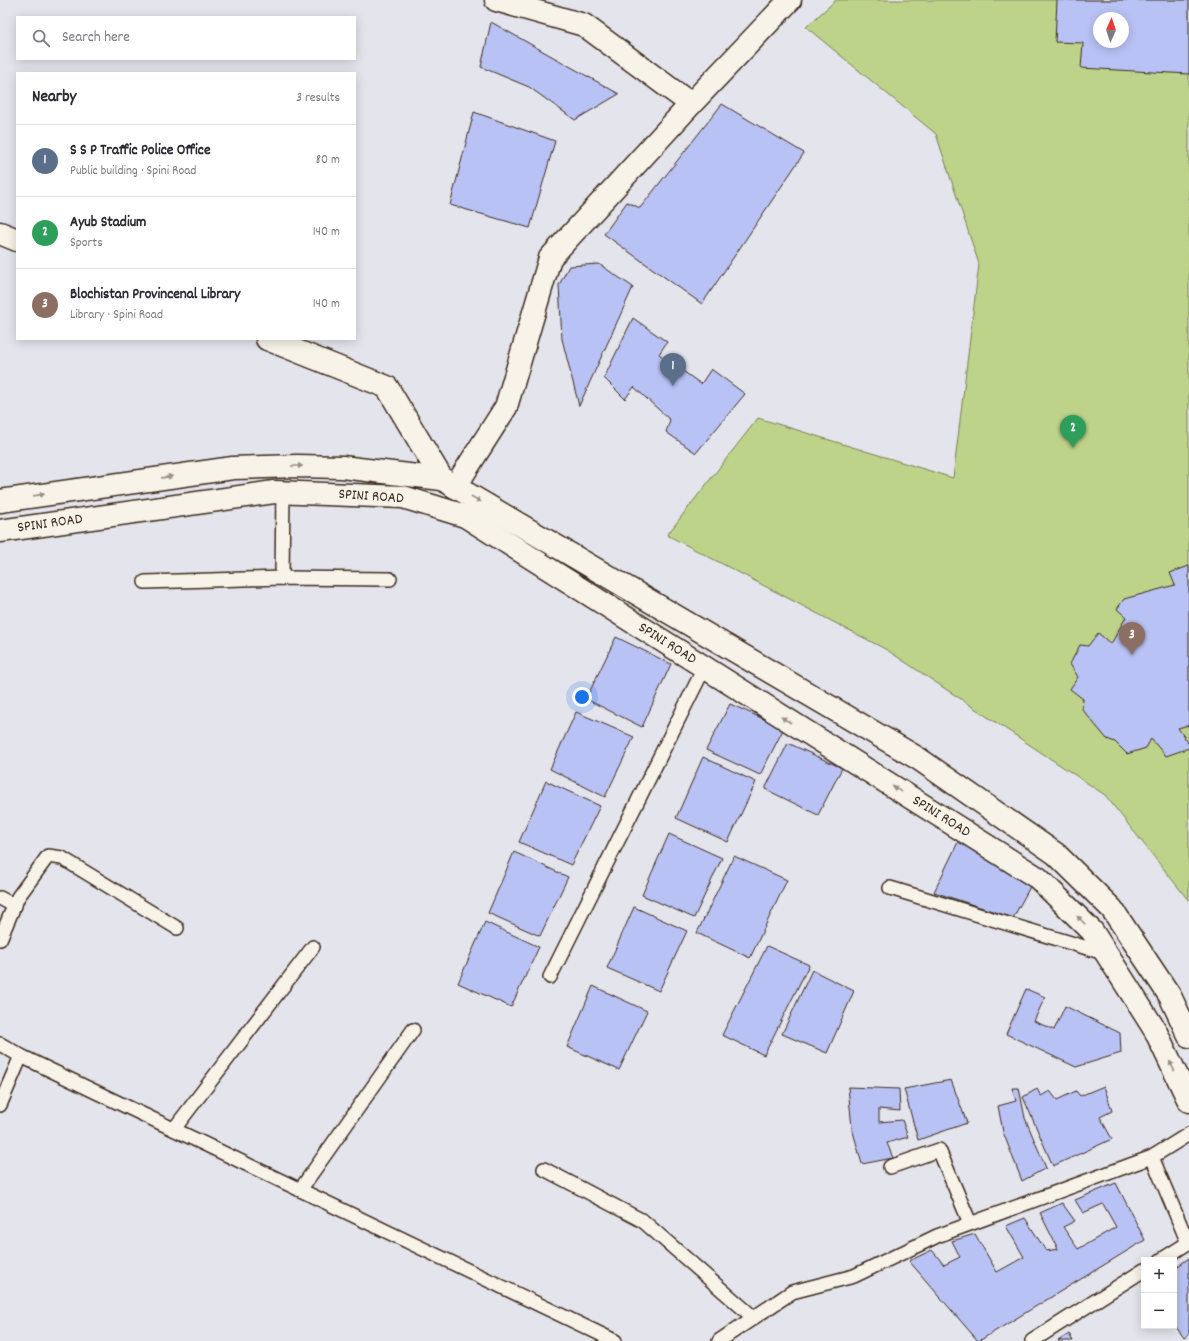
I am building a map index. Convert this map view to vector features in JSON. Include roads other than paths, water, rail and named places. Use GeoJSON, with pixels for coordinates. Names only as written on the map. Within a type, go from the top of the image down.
{"type":"FeatureCollection","features":[{"type":"Feature","properties":{"kind":"main road"},"geometry":{"type":"LineString","coordinates":[[496,0],[584,25],[691,104]]}},
{"type":"Feature","properties":{"kind":"main road"},"geometry":{"type":"LineString","coordinates":[[270,340],[387,387],[448,483],[506,407],[550,258],[691,104],[790,0]]}},
{"type":"Feature","properties":{"kind":"main road"},"geometry":{"type":"LineString","coordinates":[[0,233],[16,240]]}},
{"type":"Feature","properties":{"kind":"main road","name":"SPINI ROAD"},"geometry":{"type":"LineString","coordinates":[[0,500],[233,468],[297,466],[342,467],[448,483],[918,759],[1056,854],[1112,909],[1170,996],[1189,1036]]}},
{"type":"Feature","properties":{"kind":"main road","name":"SPINI ROAD"},"geometry":{"type":"LineString","coordinates":[[0,531],[274,492],[403,497],[465,516],[1038,878],[1092,931],[1155,1030],[1189,1101]]}},
{"type":"Feature","properties":{"kind":"lane"},"geometry":{"type":"LineString","coordinates":[[282,578],[283,492]]}},
{"type":"Feature","properties":{"kind":"lane"},"geometry":{"type":"LineString","coordinates":[[145,582],[282,578],[390,579]]}},
{"type":"Feature","properties":{"kind":"lane"},"geometry":{"type":"LineString","coordinates":[[550,977],[704,668]]}},
{"type":"Feature","properties":{"kind":"lane"},"geometry":{"type":"LineString","coordinates":[[0,939],[18,897],[48,856],[62,858],[177,928]]}},
{"type":"Feature","properties":{"kind":"lane"},"geometry":{"type":"LineString","coordinates":[[890,888],[1107,954]]}},
{"type":"Feature","properties":{"kind":"lane"},"geometry":{"type":"LineString","coordinates":[[0,898],[15,906]]}},
{"type":"Feature","properties":{"kind":"lane"},"geometry":{"type":"LineString","coordinates":[[174,1129],[313,946]]}},
{"type":"Feature","properties":{"kind":"lane"},"geometry":{"type":"LineString","coordinates":[[300,1190],[414,1030]]}},
{"type":"Feature","properties":{"kind":"lane"},"geometry":{"type":"LineString","coordinates":[[0,1044],[21,1056],[615,1341]]}},
{"type":"Feature","properties":{"kind":"lane"},"geometry":{"type":"LineString","coordinates":[[0,1105],[21,1056]]}},
{"type":"Feature","properties":{"kind":"lane"},"geometry":{"type":"LineString","coordinates":[[719,1341],[792,1292],[854,1276],[937,1236],[1152,1157],[1189,1134]]}},
{"type":"Feature","properties":{"kind":"lane"},"geometry":{"type":"LineString","coordinates":[[890,1167],[939,1150],[970,1224]]}},
{"type":"Feature","properties":{"kind":"lane"},"geometry":{"type":"LineString","coordinates":[[1152,1157],[1188,1242],[1166,1257]]}},
{"type":"Feature","properties":{"kind":"lane"},"geometry":{"type":"LineString","coordinates":[[544,1169],[643,1222],[753,1317]]}},
{"type":"Feature","properties":{"kind":"lane"},"geometry":{"type":"LineString","coordinates":[[1032,1341],[1141,1272]]}},
{"type":"Feature","properties":{"kind":"place","name":"S S P Traffic Police Office"},"geometry":{"type":"Point","coordinates":[673,386]}},
{"type":"Feature","properties":{"kind":"place","name":"Ayub Stadium"},"geometry":{"type":"Point","coordinates":[1073,448]}},
{"type":"Feature","properties":{"kind":"place","name":"Blochistan Provincenal Library"},"geometry":{"type":"Point","coordinates":[1132,655]}}]}
